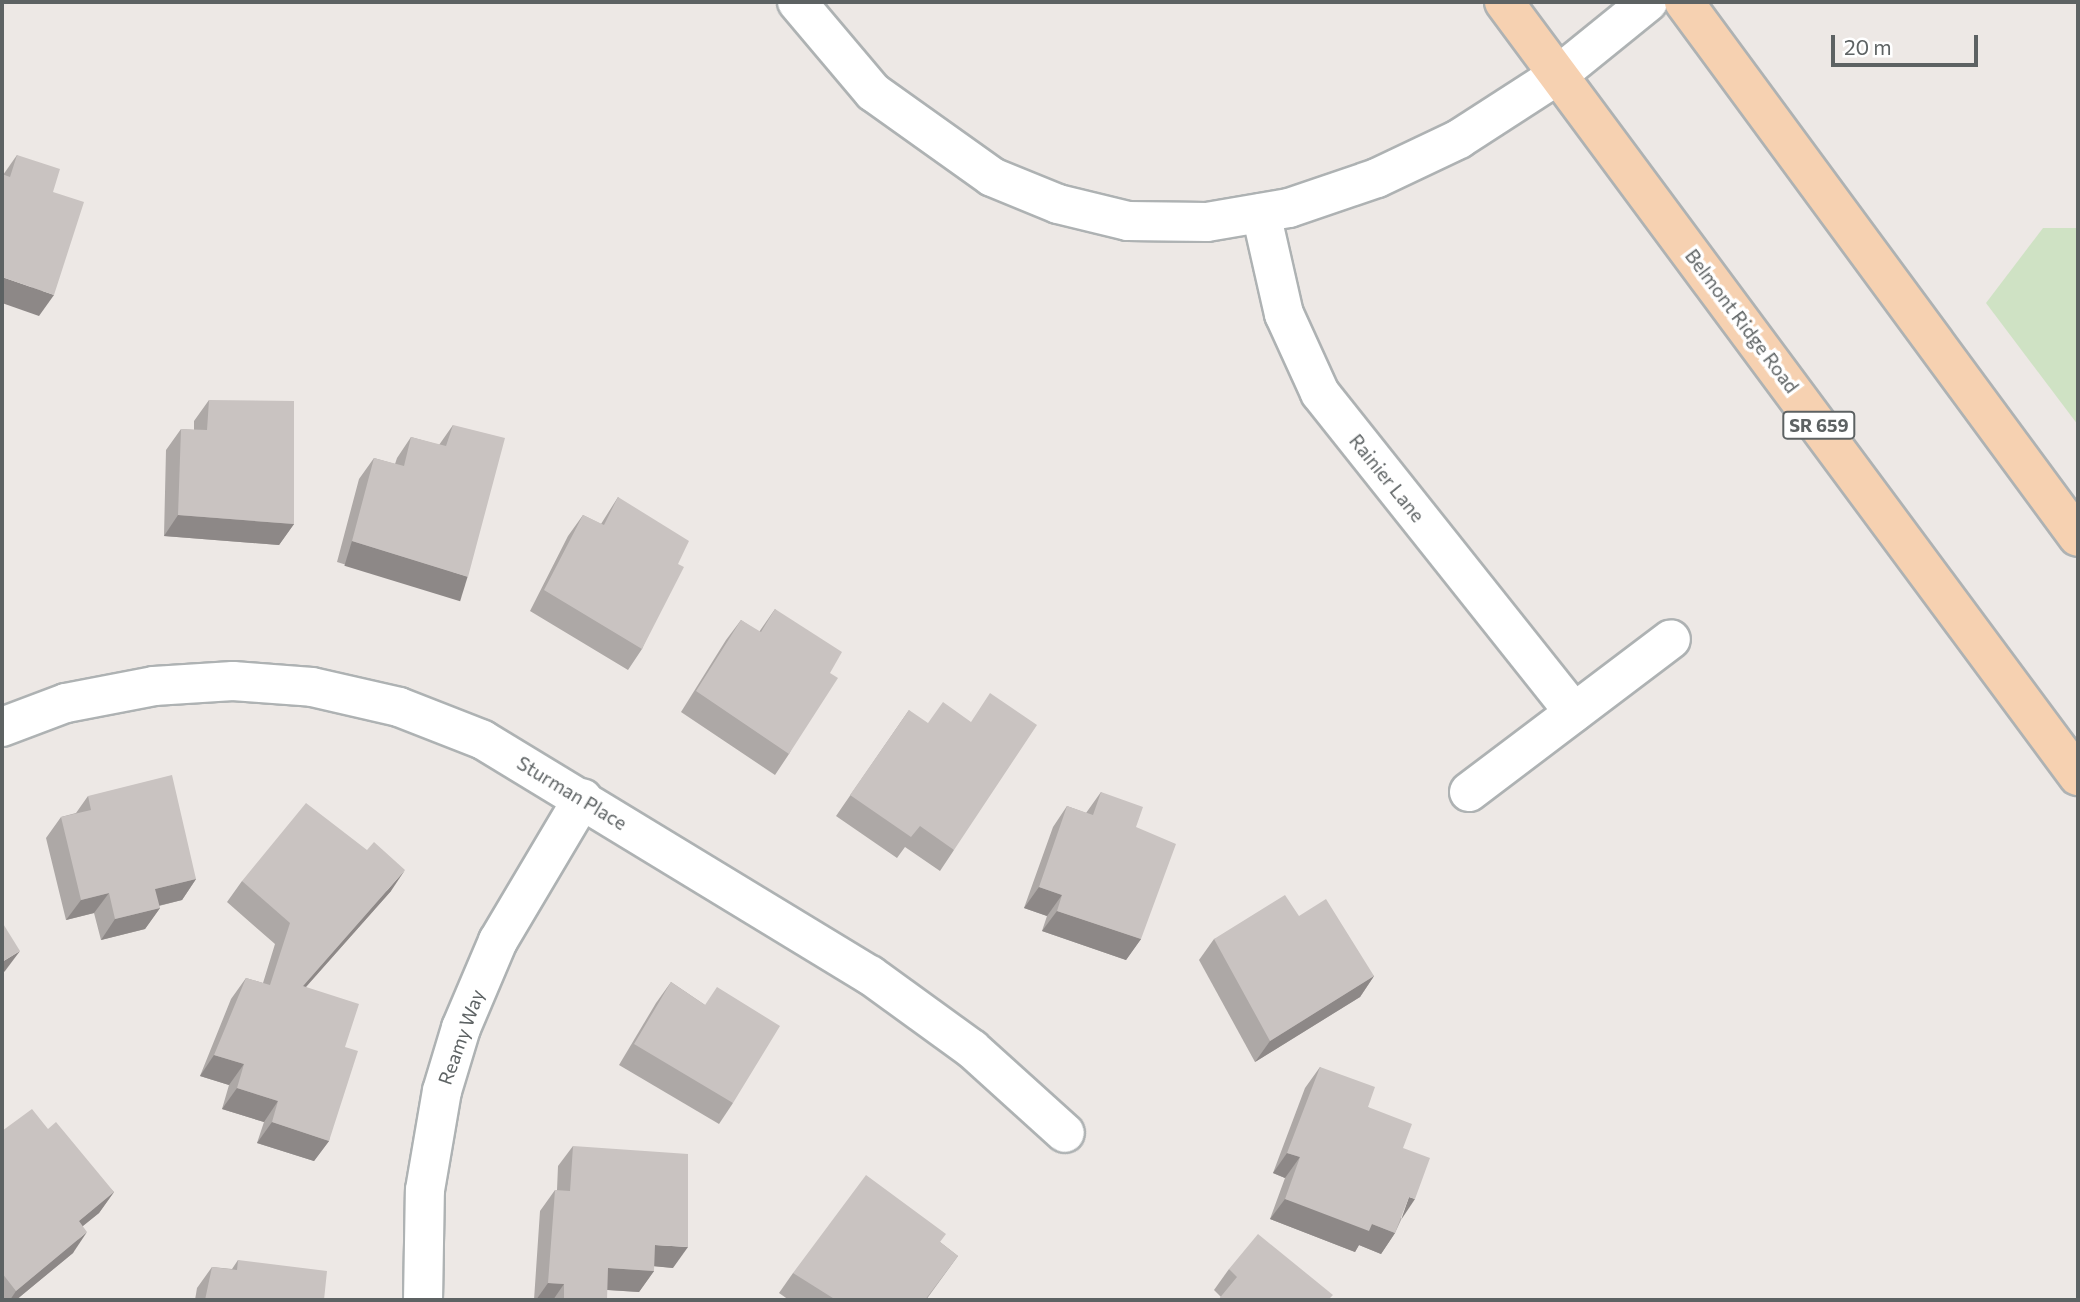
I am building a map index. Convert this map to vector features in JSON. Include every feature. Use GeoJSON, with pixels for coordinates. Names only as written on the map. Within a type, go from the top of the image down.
{"type":"FeatureCollection","features":[{"type":"Feature","properties":{"kind":"main road","name":"Belmont Ridge Road"},"geometry":{"type":"LineString","coordinates":[[1504,2],[2078,776]]}},
{"type":"Feature","properties":{"kind":"main road"},"geometry":{"type":"LineString","coordinates":[[1684,2],[2078,537]]}},
{"type":"Feature","properties":{"kind":"street"},"geometry":{"type":"LineString","coordinates":[[797,2],[873,92],[992,177],[1058,204],[1128,221],[1207,222],[1261,213],[1389,172],[1459,139],[1558,75],[1648,2]]}},
{"type":"Feature","properties":{"kind":"street","name":"Rainier Lane"},"geometry":{"type":"LineString","coordinates":[[1261,213],[1284,314],[1320,393],[1574,712]]}},
{"type":"Feature","properties":{"kind":"street"},"geometry":{"type":"LineString","coordinates":[[1469,792],[1671,639]]}},
{"type":"Feature","properties":{"kind":"street","name":"Sturman Place"},"geometry":{"type":"LineString","coordinates":[[2,727],[66,703],[154,685],[233,681],[312,687],[399,707],[484,740],[870,975],[972,1049],[1065,1133]]}},
{"type":"Feature","properties":{"kind":"street","name":"Reamy Way"},"geometry":{"type":"LineString","coordinates":[[423,1300],[425,1189],[442,1091],[461,1027],[498,941],[583,798]]}},
{"type":"Feature","properties":{"kind":"green space"},"geometry":{"type":"Polygon","coordinates":[[[2043,228],[2078,228],[2078,425],[1986,303],[2043,228]]]}},
{"type":"Feature","properties":{"kind":"building"},"geometry":{"type":"Polygon","coordinates":[[[17,155],[60,169],[53,192],[84,202],[54,295],[2,277],[2,174],[10,177],[17,155]]]}},
{"type":"Feature","properties":{"kind":"building"},"geometry":{"type":"Polygon","coordinates":[[[209,400],[294,401],[294,524],[178,515],[181,429],[207,430],[209,400]]]}},
{"type":"Feature","properties":{"kind":"building"},"geometry":{"type":"Polygon","coordinates":[[[453,425],[505,438],[468,577],[352,541],[374,458],[404,466],[411,437],[446,446],[453,425]]]}},
{"type":"Feature","properties":{"kind":"building"},"geometry":{"type":"Polygon","coordinates":[[[618,497],[689,541],[678,564],[684,567],[642,649],[544,590],[583,515],[604,525],[618,497]]]}},
{"type":"Feature","properties":{"kind":"building"},"geometry":{"type":"Polygon","coordinates":[[[775,609],[842,652],[830,673],[838,678],[789,754],[696,691],[741,620],[761,632],[775,609]]]}},
{"type":"Feature","properties":{"kind":"building"},"geometry":{"type":"Polygon","coordinates":[[[990,693],[1037,725],[954,850],[920,826],[911,837],[850,795],[909,710],[928,723],[943,702],[971,722],[990,693]]]}},
{"type":"Feature","properties":{"kind":"building"},"geometry":{"type":"Polygon","coordinates":[[[172,775],[196,879],[155,889],[160,908],[115,919],[109,893],[81,900],[61,817],[91,810],[88,796],[172,775]]]}},
{"type":"Feature","properties":{"kind":"building"},"geometry":{"type":"Polygon","coordinates":[[[1101,792],[1143,807],[1136,827],[1176,844],[1141,939],[1057,911],[1062,895],[1039,887],[1067,806],[1093,815],[1101,792]]]}},
{"type":"Feature","properties":{"kind":"building"},"geometry":{"type":"Polygon","coordinates":[[[306,803],[367,850],[374,842],[405,870],[303,986],[359,1004],[345,1047],[358,1051],[329,1141],[272,1122],[278,1101],[237,1088],[244,1064],[214,1055],[246,978],[270,985],[290,923],[242,881],[306,803]]]}},
{"type":"Feature","properties":{"kind":"building"},"geometry":{"type":"Polygon","coordinates":[[[1285,895],[1299,916],[1326,899],[1374,976],[1270,1041],[1214,939],[1285,895]]]}},
{"type":"Feature","properties":{"kind":"building"},"geometry":{"type":"Polygon","coordinates":[[[2,922],[20,951],[2,962],[2,922]]]}},
{"type":"Feature","properties":{"kind":"building"},"geometry":{"type":"Polygon","coordinates":[[[671,982],[705,1005],[717,987],[780,1026],[733,1103],[634,1044],[671,982]]]}},
{"type":"Feature","properties":{"kind":"building"},"geometry":{"type":"Polygon","coordinates":[[[1320,1067],[1375,1087],[1368,1107],[1412,1124],[1403,1148],[1430,1158],[1415,1199],[1409,1197],[1395,1233],[1372,1224],[1369,1231],[1285,1199],[1300,1157],[1287,1153],[1320,1067]]]}},
{"type":"Feature","properties":{"kind":"building"},"geometry":{"type":"Polygon","coordinates":[[[32,1109],[48,1129],[56,1122],[114,1192],[79,1221],[87,1232],[16,1291],[2,1273],[2,1131],[32,1109]]]}},
{"type":"Feature","properties":{"kind":"building"},"geometry":{"type":"Polygon","coordinates":[[[573,1146],[688,1154],[688,1247],[655,1245],[654,1271],[608,1268],[607,1300],[564,1300],[564,1284],[548,1283],[555,1190],[570,1191],[573,1146]]]}},
{"type":"Feature","properties":{"kind":"building"},"geometry":{"type":"Polygon","coordinates":[[[866,1175],[946,1234],[940,1242],[958,1256],[925,1300],[836,1300],[793,1273],[866,1175]]]}},
{"type":"Feature","properties":{"kind":"building"},"geometry":{"type":"Polygon","coordinates":[[[1258,1234],[1333,1295],[1328,1300],[1218,1300],[1237,1277],[1229,1269],[1258,1234]]]}},
{"type":"Feature","properties":{"kind":"building"},"geometry":{"type":"Polygon","coordinates":[[[238,1260],[327,1271],[324,1300],[205,1300],[212,1267],[237,1270],[238,1260]]]}}]}
